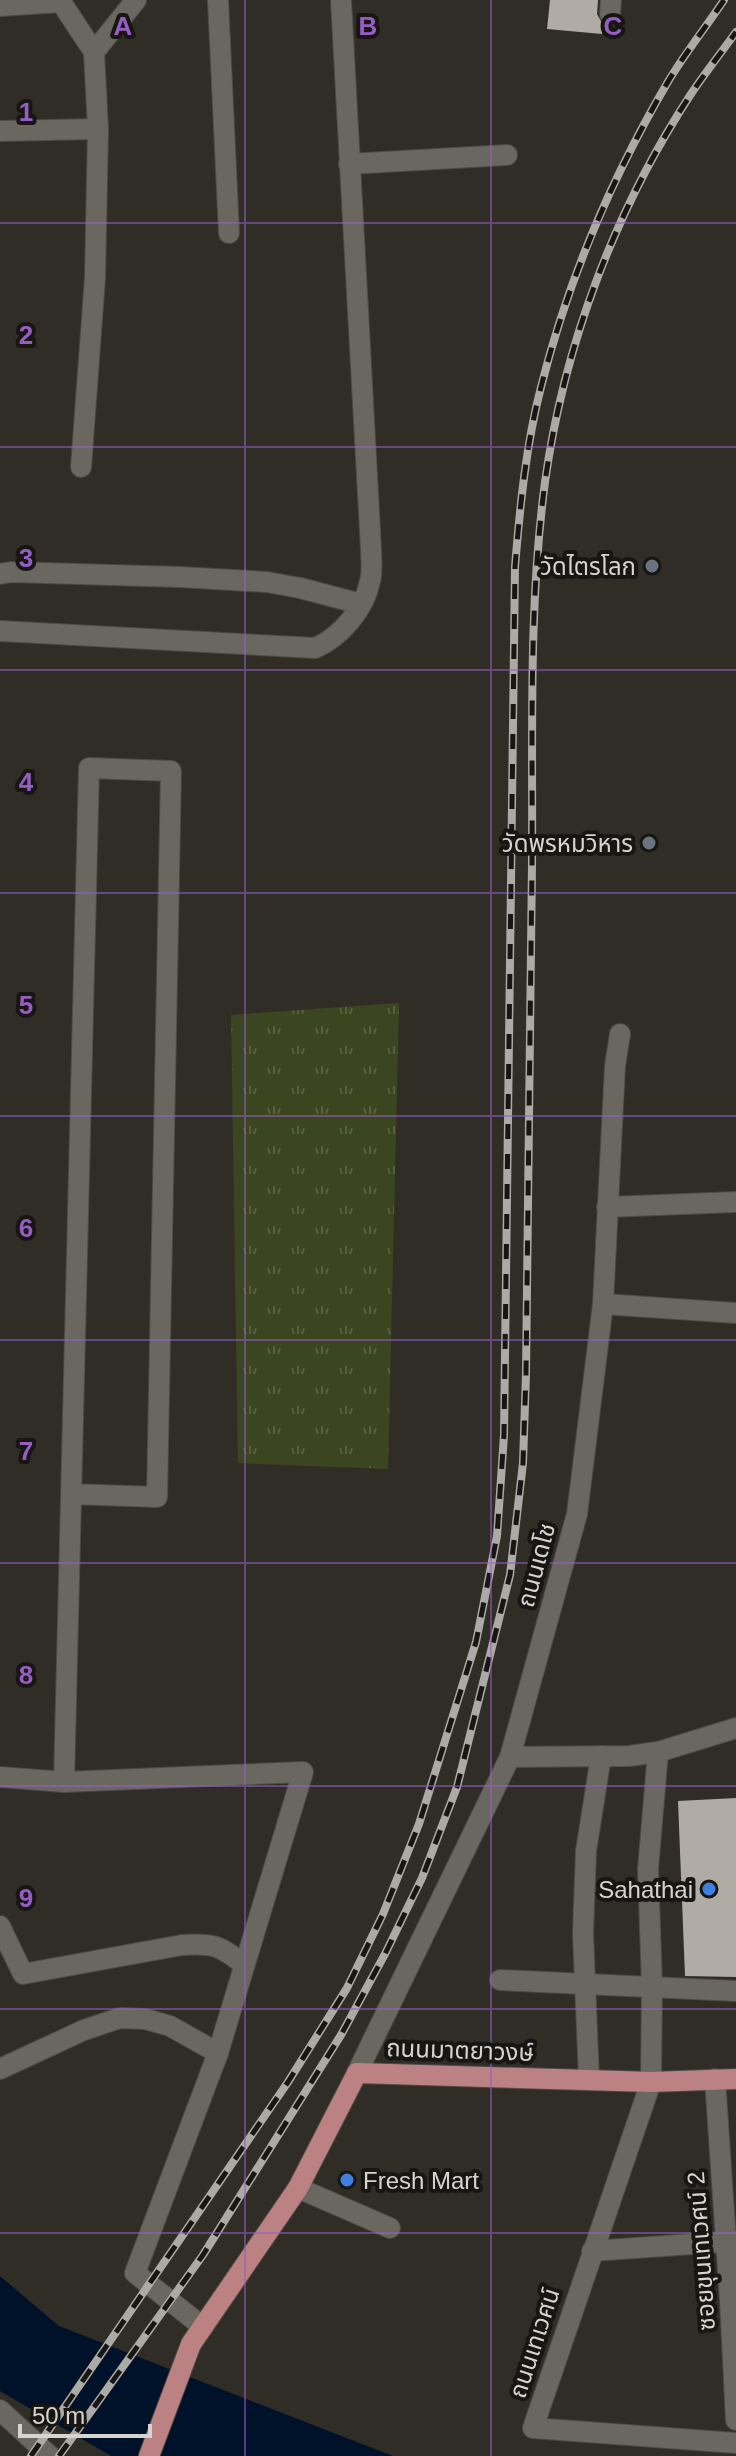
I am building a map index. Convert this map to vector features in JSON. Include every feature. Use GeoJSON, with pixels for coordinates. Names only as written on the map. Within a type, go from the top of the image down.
{"type":"FeatureCollection","features":[{"type":"Feature","properties":{"kind":"main road","name":"ถนนมาตยาวงษ์"},"geometry":{"type":"LineString","coordinates":[[149,2456],[191,2344],[298,2188],[357,2073],[651,2082],[726,2079]]}},
{"type":"Feature","properties":{"kind":"street"},"geometry":{"type":"LineString","coordinates":[[94,52],[138,0]]}},
{"type":"Feature","properties":{"kind":"street"},"geometry":{"type":"LineString","coordinates":[[218,0],[229,233]]}},
{"type":"Feature","properties":{"kind":"street"},"geometry":{"type":"LineString","coordinates":[[0,631],[315,648],[329,641],[345,626],[361,604],[370,581],[371,559],[341,0]]}},
{"type":"Feature","properties":{"kind":"street"},"geometry":{"type":"LineString","coordinates":[[0,6],[61,1],[94,52],[98,129],[95,278],[81,467]]}},
{"type":"Feature","properties":{"kind":"street"},"geometry":{"type":"LineString","coordinates":[[0,131],[98,129]]}},
{"type":"Feature","properties":{"kind":"street"},"geometry":{"type":"LineString","coordinates":[[349,164],[507,155]]}},
{"type":"Feature","properties":{"kind":"street"},"geometry":{"type":"LineString","coordinates":[[0,574],[267,582],[361,604]]}},
{"type":"Feature","properties":{"kind":"street"},"geometry":{"type":"LineString","coordinates":[[64,1782],[71,1494],[89,768],[171,771],[157,1497],[71,1494]]}},
{"type":"Feature","properties":{"kind":"street","name":"ถนนเดโช"},"geometry":{"type":"LineString","coordinates":[[357,2073],[510,1757],[577,1514],[603,1304],[615,1066],[620,1034]]}},
{"type":"Feature","properties":{"kind":"street"},"geometry":{"type":"LineString","coordinates":[[607,1207],[736,1202]]}},
{"type":"Feature","properties":{"kind":"street"},"geometry":{"type":"LineString","coordinates":[[603,1304],[736,1313]]}},
{"type":"Feature","properties":{"kind":"street"},"geometry":{"type":"LineString","coordinates":[[510,1757],[658,1752],[736,1728]]}},
{"type":"Feature","properties":{"kind":"street","name":"ถนนเทเวศน์"},"geometry":{"type":"LineString","coordinates":[[658,1752],[648,1869],[651,2082],[533,2428],[736,2443]]}},
{"type":"Feature","properties":{"kind":"street"},"geometry":{"type":"LineString","coordinates":[[589,2080],[583,1933],[586,1851],[601,1756]]}},
{"type":"Feature","properties":{"kind":"street"},"geometry":{"type":"LineString","coordinates":[[0,1777],[64,1782],[303,1772],[218,2053],[135,2273],[203,2327]]}},
{"type":"Feature","properties":{"kind":"street"},"geometry":{"type":"LineString","coordinates":[[0,1926],[23,1974],[197,1944],[224,1948],[243,1964]]}},
{"type":"Feature","properties":{"kind":"street"},"geometry":{"type":"LineString","coordinates":[[500,1980],[736,1991]]}},
{"type":"Feature","properties":{"kind":"street"},"geometry":{"type":"LineString","coordinates":[[0,2069],[84,2030],[120,2018],[145,2019],[170,2026],[218,2053]]}},
{"type":"Feature","properties":{"kind":"street","name":"ซอยขุนเทเวศน์ 2"},"geometry":{"type":"LineString","coordinates":[[726,2079],[736,2420]]}},
{"type":"Feature","properties":{"kind":"street"},"geometry":{"type":"LineString","coordinates":[[298,2188],[390,2228]]}},
{"type":"Feature","properties":{"kind":"street"},"geometry":{"type":"LineString","coordinates":[[592,2251],[731,2241]]}},
{"type":"Feature","properties":{"kind":"street"},"geometry":{"type":"LineString","coordinates":[[4,2422],[50,2456]]}},
{"type":"Feature","properties":{"kind":"green space"},"geometry":{"type":"Polygon","coordinates":[[[399,1003],[388,1469],[238,1463],[231,1015],[399,1003]]]}},
{"type":"Feature","properties":{"kind":"water"},"geometry":{"type":"Polygon","coordinates":[[[0,2276],[59,2326],[393,2456],[111,2456],[0,2391],[0,2276]]]}},
{"type":"Feature","properties":{"kind":"building"},"geometry":{"type":"Polygon","coordinates":[[[550,0],[598,0],[597,14],[603,25],[602,34],[547,29],[550,0]]]}},
{"type":"Feature","properties":{"kind":"building","name":"Sahathai"},"geometry":{"type":"Polygon","coordinates":[[[736,1798],[736,1977],[685,1976],[678,1801],[736,1798]]]}},
{"type":"Feature","properties":{"kind":"railway"},"geometry":{"type":"LineString","coordinates":[[31,2456],[288,2082],[347,1988],[383,1914],[419,1824],[476,1642],[497,1536],[504,1435],[515,567],[521,499],[536,409],[552,347],[594,229],[649,116],[724,0]]}},
{"type":"Feature","properties":{"kind":"railway"},"geometry":{"type":"LineString","coordinates":[[59,2456],[203,2255],[341,2035],[422,1878],[457,1787],[510,1575],[523,1463],[532,674],[536,578],[545,482],[565,380],[616,232],[664,138],[736,32]]}},
{"type":"Feature","properties":{"kind":"place","name":"วัดไตรโลก"},"geometry":{"type":"Point","coordinates":[652,566]}},
{"type":"Feature","properties":{"kind":"place","name":"วัดพรหมวิหาร"},"geometry":{"type":"Point","coordinates":[649,843]}},
{"type":"Feature","properties":{"kind":"place","name":"Sahathai"},"geometry":{"type":"Point","coordinates":[709,1889]}},
{"type":"Feature","properties":{"kind":"place","name":"Fresh Mart"},"geometry":{"type":"Point","coordinates":[347,2180]}}]}
